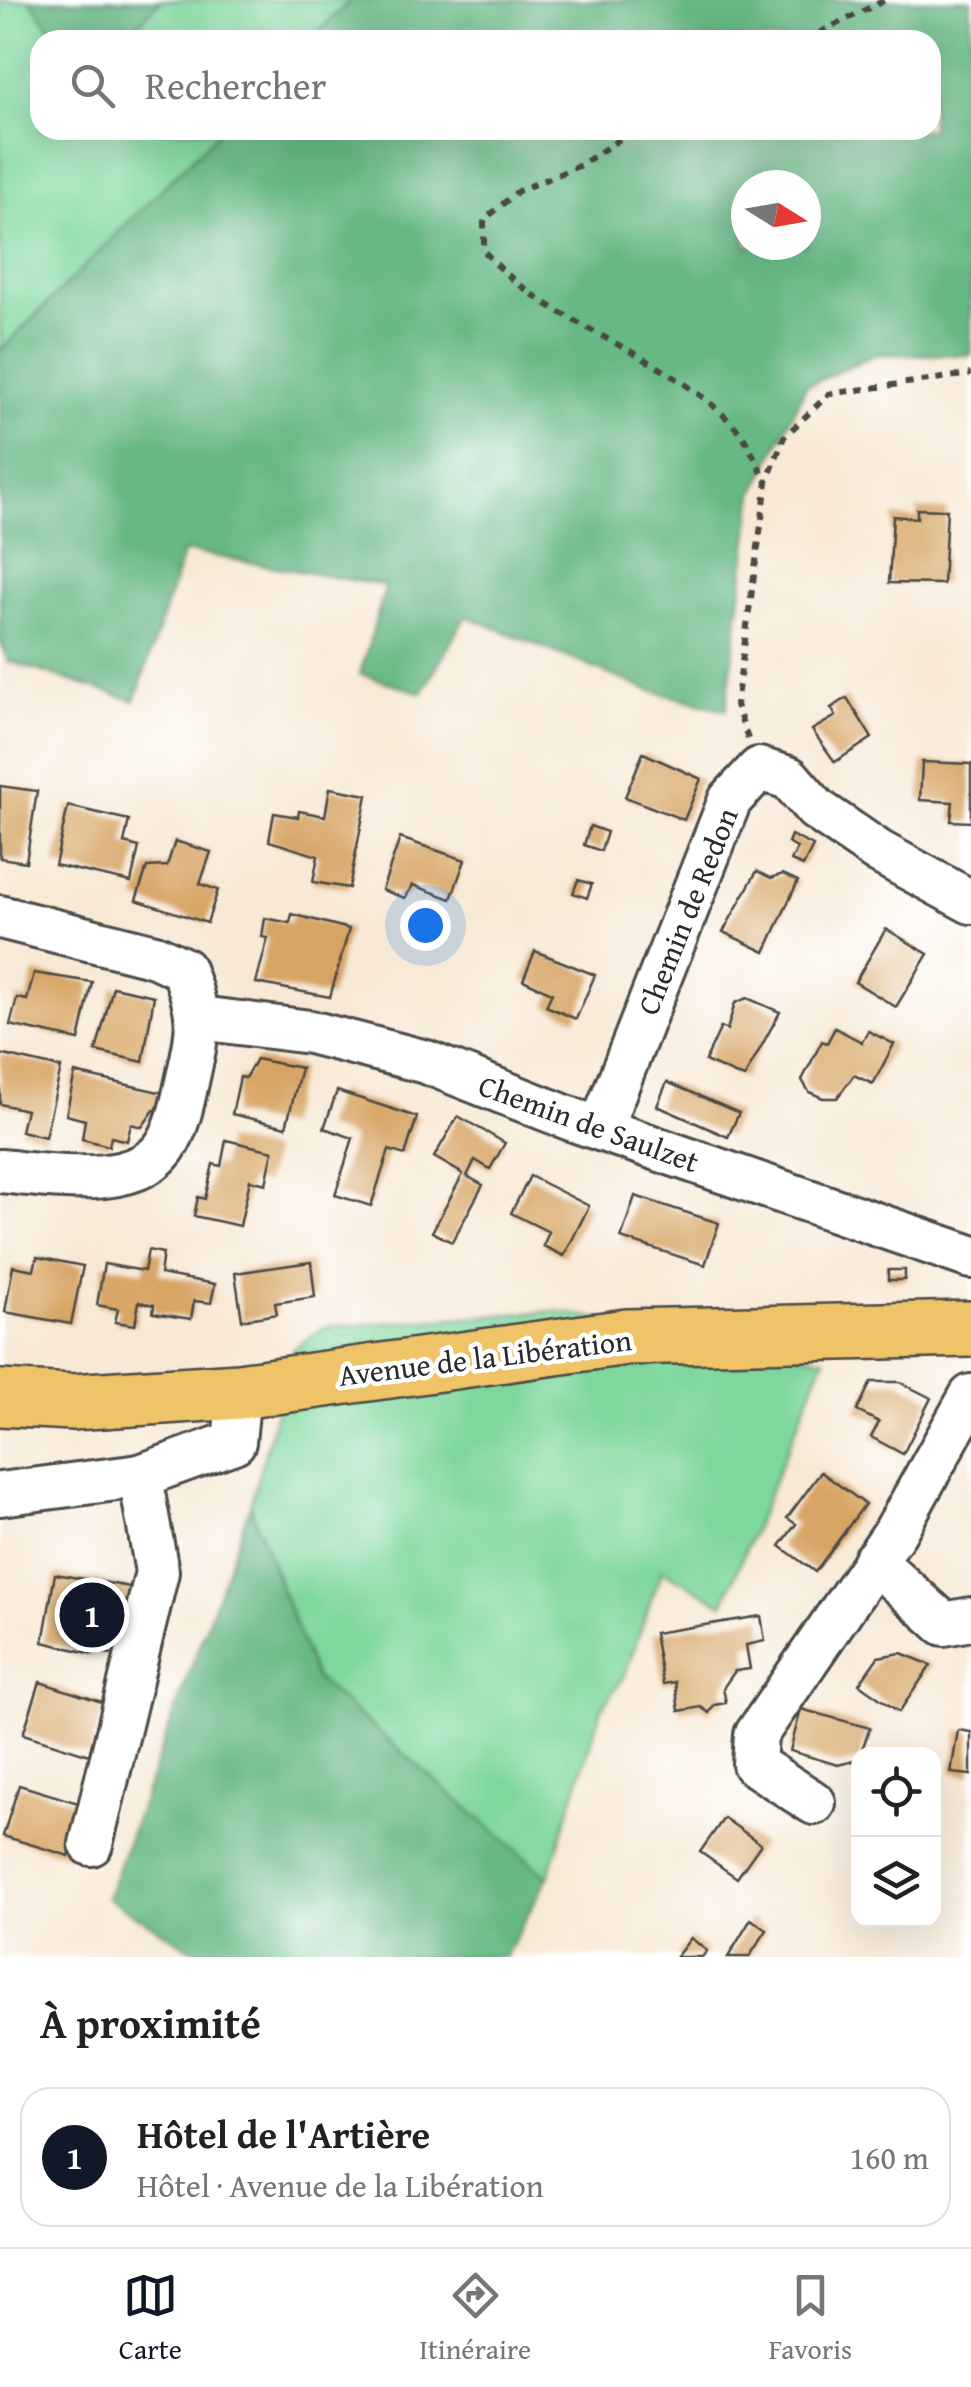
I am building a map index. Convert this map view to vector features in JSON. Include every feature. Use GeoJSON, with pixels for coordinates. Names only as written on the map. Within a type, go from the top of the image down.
{"type":"FeatureCollection","features":[{"type":"Feature","properties":{"kind":"main road","name":"Avenue de la Libération"},"geometry":{"type":"LineString","coordinates":[[0,1398],[72,1402],[240,1390],[627,1337],[971,1329]]}},
{"type":"Feature","properties":{"kind":"street"},"geometry":{"type":"LineString","coordinates":[[759,769],[789,778],[816,809],[879,852],[971,902]]}},
{"type":"Feature","properties":{"kind":"street","name":"Chemin de Redon"},"geometry":{"type":"LineString","coordinates":[[600,1129],[730,800],[759,769]]}},
{"type":"Feature","properties":{"kind":"street"},"geometry":{"type":"LineString","coordinates":[[0,917],[155,956],[183,970],[200,1018],[184,1096],[168,1144],[144,1165],[116,1175],[0,1171]]}},
{"type":"Feature","properties":{"kind":"street","name":"Chemin de Saulzet"},"geometry":{"type":"LineString","coordinates":[[200,1018],[310,1032],[426,1062],[600,1129],[971,1256]]}},
{"type":"Feature","properties":{"kind":"street"},"geometry":{"type":"LineString","coordinates":[[0,1494],[140,1476],[234,1442],[240,1390]]}},
{"type":"Feature","properties":{"kind":"street"},"geometry":{"type":"LineString","coordinates":[[814,1803],[754,1764],[756,1735],[874,1561],[971,1396]]}},
{"type":"Feature","properties":{"kind":"street"},"geometry":{"type":"LineString","coordinates":[[91,1844],[156,1572],[140,1476]]}},
{"type":"Feature","properties":{"kind":"street"},"geometry":{"type":"LineString","coordinates":[[874,1561],[944,1624],[971,1620]]}},
{"type":"Feature","properties":{"kind":"path"},"geometry":{"type":"LineString","coordinates":[[825,30],[885,0]]}},
{"type":"Feature","properties":{"kind":"path"},"geometry":{"type":"LineString","coordinates":[[618,140],[581,165],[518,191],[484,220],[484,251],[509,280],[710,406],[737,429],[767,482]]}},
{"type":"Feature","properties":{"kind":"path"},"geometry":{"type":"LineString","coordinates":[[759,769],[736,705],[767,482],[784,437],[829,394],[971,374]]}},
{"type":"Feature","properties":{"kind":"green space"},"geometry":{"type":"Polygon","coordinates":[[[0,0],[30,0],[52,30],[30,30],[30,140],[211,140],[0,351],[0,0]]]}},
{"type":"Feature","properties":{"kind":"green space"},"geometry":{"type":"Polygon","coordinates":[[[30,0],[161,0],[132,30],[52,30],[30,0]]]}},
{"type":"Feature","properties":{"kind":"green space"},"geometry":{"type":"Polygon","coordinates":[[[161,0],[351,0],[321,30],[132,30],[161,0]]]}},
{"type":"Feature","properties":{"kind":"green space"},"geometry":{"type":"Polygon","coordinates":[[[351,0],[971,0],[971,355],[876,354],[806,386],[754,494],[726,710],[648,690],[466,616],[422,693],[360,674],[386,586],[184,551],[135,701],[8,661],[0,641],[0,351],[211,140],[941,140],[941,30],[321,30],[351,0]]]}},
{"type":"Feature","properties":{"kind":"green space"},"geometry":{"type":"Polygon","coordinates":[[[555,1311],[825,1358],[723,1604],[662,1570],[625,1674],[601,1710],[548,1877],[315,1678],[250,1506],[294,1349],[324,1327],[555,1311]]]}},
{"type":"Feature","properties":{"kind":"green space"},"geometry":{"type":"Polygon","coordinates":[[[250,1506],[315,1678],[548,1877],[505,1957],[205,1957],[107,1898],[250,1506]]]}},
{"type":"Feature","properties":{"kind":"building"},"geometry":{"type":"Polygon","coordinates":[[[917,509],[947,510],[943,584],[889,583],[893,516],[917,518],[917,509]]]}},
{"type":"Feature","properties":{"kind":"building"},"geometry":{"type":"Polygon","coordinates":[[[847,698],[872,738],[835,762],[812,730],[836,716],[831,708],[847,698]]]}},
{"type":"Feature","properties":{"kind":"building"},"geometry":{"type":"Polygon","coordinates":[[[643,753],[701,779],[684,820],[625,797],[643,753]]]}},
{"type":"Feature","properties":{"kind":"building"},"geometry":{"type":"Polygon","coordinates":[[[922,762],[971,764],[971,822],[951,821],[953,802],[920,800],[922,762]]]}},
{"type":"Feature","properties":{"kind":"building"},"geometry":{"type":"Polygon","coordinates":[[[0,786],[37,791],[26,862],[0,858],[0,786]]]}},
{"type":"Feature","properties":{"kind":"building"},"geometry":{"type":"Polygon","coordinates":[[[330,788],[367,795],[349,888],[313,882],[318,856],[269,841],[274,813],[298,817],[299,811],[325,816],[330,788]]]}},
{"type":"Feature","properties":{"kind":"building"},"geometry":{"type":"Polygon","coordinates":[[[68,806],[129,820],[124,843],[139,847],[131,882],[55,865],[68,806]]]}},
{"type":"Feature","properties":{"kind":"building"},"geometry":{"type":"Polygon","coordinates":[[[590,826],[607,832],[601,851],[584,845],[590,826]]]}},
{"type":"Feature","properties":{"kind":"building"},"geometry":{"type":"Polygon","coordinates":[[[791,835],[813,846],[803,866],[791,861],[797,848],[788,843],[791,835]]]}},
{"type":"Feature","properties":{"kind":"building"},"geometry":{"type":"Polygon","coordinates":[[[400,838],[465,860],[451,899],[413,885],[405,898],[382,890],[400,838]]]}},
{"type":"Feature","properties":{"kind":"building"},"geometry":{"type":"Polygon","coordinates":[[[175,841],[211,852],[200,884],[218,890],[207,923],[136,900],[147,867],[167,866],[175,841]]]}},
{"type":"Feature","properties":{"kind":"building"},"geometry":{"type":"Polygon","coordinates":[[[757,871],[771,878],[783,874],[798,881],[765,952],[723,932],[757,871]]]}},
{"type":"Feature","properties":{"kind":"building"},"geometry":{"type":"Polygon","coordinates":[[[578,880],[592,884],[587,898],[573,893],[578,880]]]}},
{"type":"Feature","properties":{"kind":"building"},"geometry":{"type":"Polygon","coordinates":[[[292,914],[349,929],[330,997],[256,983],[268,938],[262,937],[265,918],[290,923],[292,914]]]}},
{"type":"Feature","properties":{"kind":"building"},"geometry":{"type":"Polygon","coordinates":[[[886,929],[928,954],[896,1007],[855,982],[886,929]]]}},
{"type":"Feature","properties":{"kind":"building"},"geometry":{"type":"Polygon","coordinates":[[[535,951],[595,975],[576,1019],[546,1006],[552,993],[523,980],[535,951]]]}},
{"type":"Feature","properties":{"kind":"building"},"geometry":{"type":"Polygon","coordinates":[[[34,973],[92,982],[79,1040],[10,1025],[17,998],[27,1000],[34,973]]]}},
{"type":"Feature","properties":{"kind":"building"},"geometry":{"type":"Polygon","coordinates":[[[113,987],[154,996],[143,1062],[96,1051],[113,987]]]}},
{"type":"Feature","properties":{"kind":"building"},"geometry":{"type":"Polygon","coordinates":[[[747,998],[780,1012],[744,1078],[705,1061],[721,1027],[727,1030],[735,1003],[747,998]]]}},
{"type":"Feature","properties":{"kind":"building"},"geometry":{"type":"Polygon","coordinates":[[[835,1028],[862,1042],[868,1031],[894,1044],[873,1084],[854,1075],[837,1098],[823,1098],[809,1092],[802,1080],[822,1041],[827,1043],[835,1028]]]}},
{"type":"Feature","properties":{"kind":"building"},"geometry":{"type":"Polygon","coordinates":[[[0,1054],[61,1068],[45,1137],[21,1131],[26,1110],[0,1104],[0,1054]]]}},
{"type":"Feature","properties":{"kind":"building"},"geometry":{"type":"Polygon","coordinates":[[[256,1059],[301,1068],[286,1127],[232,1114],[240,1077],[245,1078],[256,1059]]]}},
{"type":"Feature","properties":{"kind":"building"},"geometry":{"type":"Polygon","coordinates":[[[75,1073],[172,1095],[168,1112],[154,1110],[142,1127],[131,1124],[127,1141],[111,1137],[109,1146],[82,1139],[85,1120],[66,1115],[75,1073]]]}},
{"type":"Feature","properties":{"kind":"building"},"geometry":{"type":"Polygon","coordinates":[[[667,1082],[739,1113],[728,1137],[657,1106],[667,1082]]]}},
{"type":"Feature","properties":{"kind":"building"},"geometry":{"type":"Polygon","coordinates":[[[337,1091],[417,1117],[405,1155],[389,1150],[371,1206],[335,1195],[353,1138],[324,1128],[337,1091]]]}},
{"type":"Feature","properties":{"kind":"building"},"geometry":{"type":"Polygon","coordinates":[[[458,1116],[505,1143],[490,1169],[475,1160],[467,1176],[483,1185],[452,1242],[432,1232],[463,1174],[434,1157],[458,1116]]]}},
{"type":"Feature","properties":{"kind":"building"},"geometry":{"type":"Polygon","coordinates":[[[226,1140],[273,1151],[266,1184],[250,1180],[240,1226],[194,1216],[198,1197],[205,1199],[213,1164],[221,1166],[226,1140]]]}},
{"type":"Feature","properties":{"kind":"building"},"geometry":{"type":"Polygon","coordinates":[[[530,1176],[589,1206],[564,1256],[543,1246],[549,1232],[511,1213],[530,1176]]]}},
{"type":"Feature","properties":{"kind":"building"},"geometry":{"type":"Polygon","coordinates":[[[635,1196],[719,1223],[705,1265],[621,1238],[635,1196]]]}},
{"type":"Feature","properties":{"kind":"building"},"geometry":{"type":"Polygon","coordinates":[[[148,1250],[163,1253],[160,1274],[215,1284],[211,1303],[194,1301],[191,1319],[153,1313],[154,1305],[139,1302],[135,1325],[115,1322],[118,1309],[97,1305],[104,1264],[144,1271],[148,1250]]]}},
{"type":"Feature","properties":{"kind":"building"},"geometry":{"type":"Polygon","coordinates":[[[37,1257],[83,1266],[71,1324],[5,1312],[13,1266],[34,1270],[37,1257]]]}},
{"type":"Feature","properties":{"kind":"building"},"geometry":{"type":"Polygon","coordinates":[[[311,1262],[315,1297],[275,1303],[277,1314],[242,1320],[235,1273],[311,1262]]]}},
{"type":"Feature","properties":{"kind":"building"},"geometry":{"type":"Polygon","coordinates":[[[888,1270],[905,1270],[905,1280],[888,1280],[888,1270]]]}},
{"type":"Feature","properties":{"kind":"building"},"geometry":{"type":"Polygon","coordinates":[[[871,1382],[899,1382],[931,1398],[903,1454],[871,1437],[879,1422],[857,1411],[871,1382]]]}},
{"type":"Feature","properties":{"kind":"building"},"geometry":{"type":"Polygon","coordinates":[[[821,1472],[865,1504],[815,1572],[780,1546],[796,1524],[787,1518],[821,1472]]]}},
{"type":"Feature","properties":{"kind":"building"},"geometry":{"type":"Polygon","coordinates":[[[55,1574],[142,1589],[130,1657],[94,1651],[93,1654],[43,1642],[55,1574]]]}},
{"type":"Feature","properties":{"kind":"building"},"geometry":{"type":"Polygon","coordinates":[[[761,1616],[765,1641],[746,1645],[750,1669],[735,1671],[723,1688],[726,1703],[714,1705],[709,1713],[701,1707],[679,1711],[675,1682],[663,1684],[654,1633],[761,1616]]]}},
{"type":"Feature","properties":{"kind":"building"},"geometry":{"type":"Polygon","coordinates":[[[901,1653],[931,1665],[899,1712],[859,1684],[878,1657],[901,1653]]]}},
{"type":"Feature","properties":{"kind":"building"},"geometry":{"type":"Polygon","coordinates":[[[40,1682],[105,1703],[89,1755],[23,1734],[40,1682]]]}},
{"type":"Feature","properties":{"kind":"building"},"geometry":{"type":"Polygon","coordinates":[[[801,1709],[870,1728],[863,1747],[851,1747],[851,1762],[838,1765],[790,1751],[801,1709]]]}},
{"type":"Feature","properties":{"kind":"building"},"geometry":{"type":"Polygon","coordinates":[[[958,1730],[971,1732],[971,1775],[951,1773],[958,1730]]]}},
{"type":"Feature","properties":{"kind":"building"},"geometry":{"type":"Polygon","coordinates":[[[19,1785],[85,1805],[69,1856],[3,1836],[19,1785]]]}},
{"type":"Feature","properties":{"kind":"building"},"geometry":{"type":"Polygon","coordinates":[[[724,1818],[761,1844],[737,1878],[700,1852],[724,1818]]]}},
{"type":"Feature","properties":{"kind":"building"},"geometry":{"type":"Polygon","coordinates":[[[751,1919],[767,1930],[749,1957],[728,1957],[751,1919]]]}},
{"type":"Feature","properties":{"kind":"building"},"geometry":{"type":"Polygon","coordinates":[[[691,1938],[707,1951],[702,1957],[676,1957],[691,1938]]]}},
{"type":"Feature","properties":{"kind":"place","name":"Hôtel de l'Artière"},"geometry":{"type":"Point","coordinates":[92,1615]}}]}
